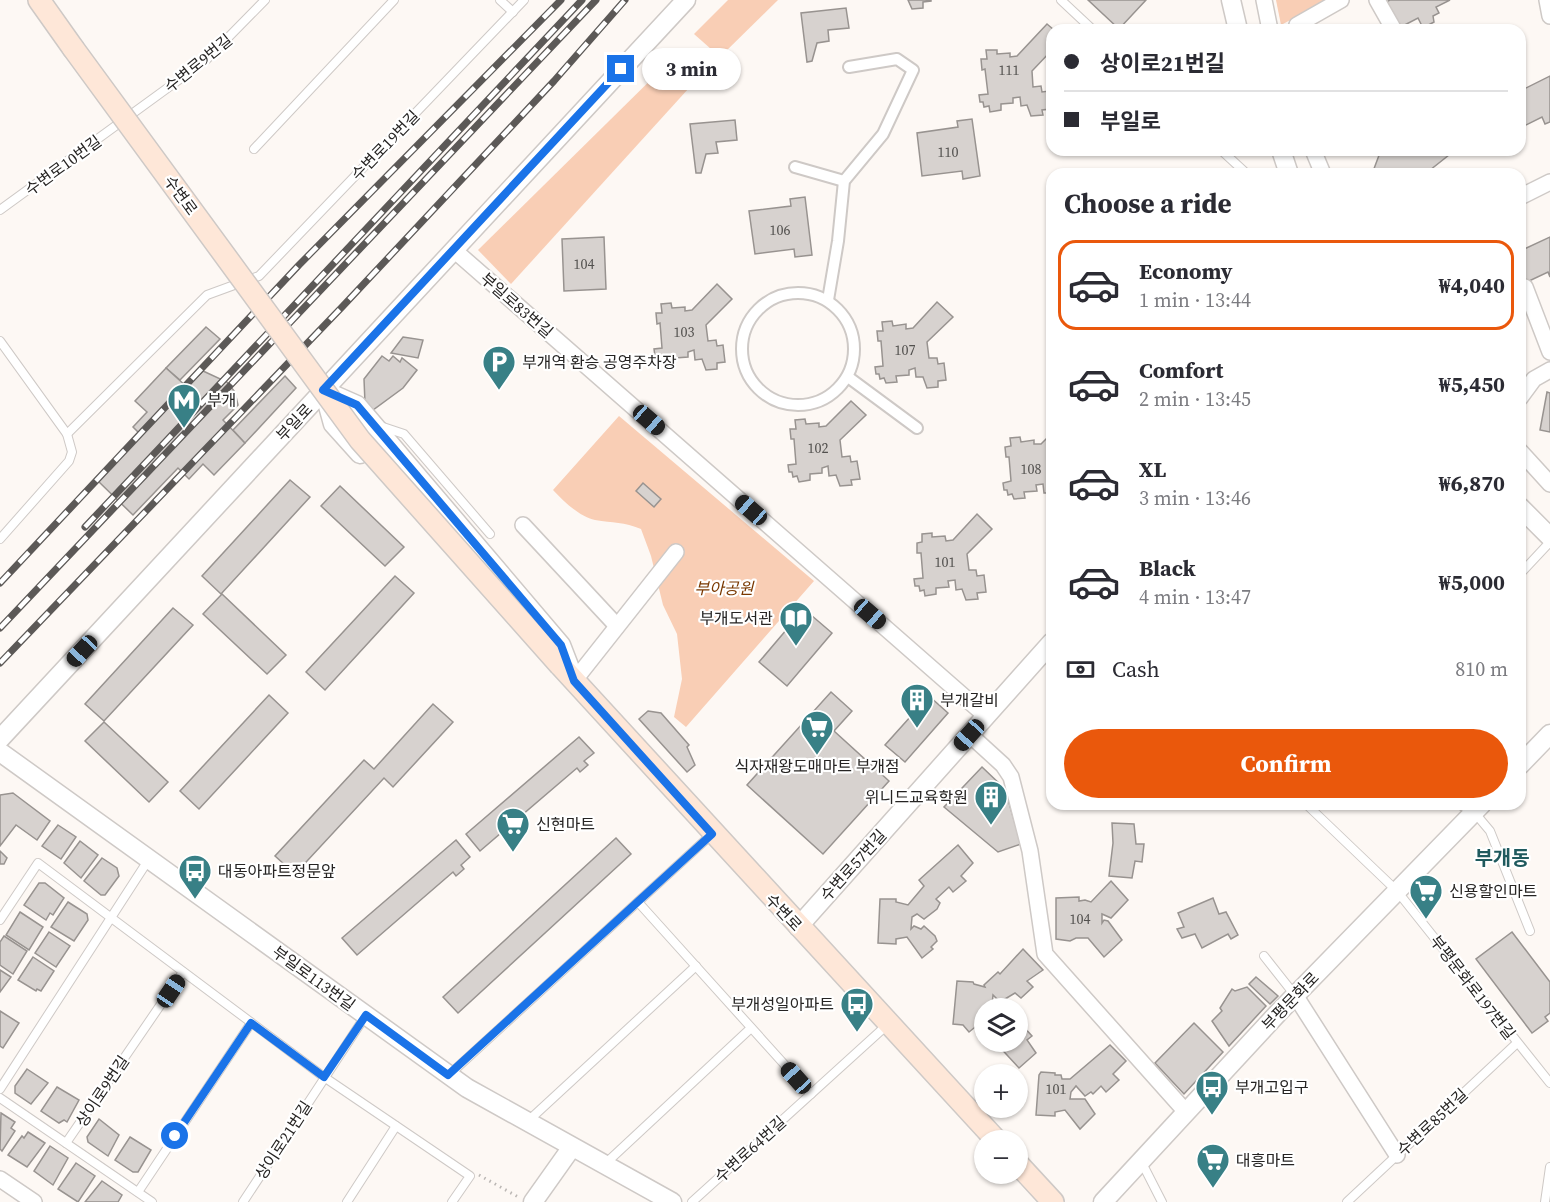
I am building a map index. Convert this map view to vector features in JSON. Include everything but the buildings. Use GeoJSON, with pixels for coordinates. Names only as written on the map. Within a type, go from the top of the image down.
{"type":"FeatureCollection","features":[{"type":"Feature","properties":{"kind":"main road","name":"수변로"},"geometry":{"type":"LineString","coordinates":[[39,0],[360,440],[712,834],[987,1130]]}},
{"type":"Feature","properties":{"kind":"main road"},"geometry":{"type":"LineString","coordinates":[[1028,1175],[1053,1202]]}},
{"type":"Feature","properties":{"kind":"street","name":"부일로"},"geometry":{"type":"LineString","coordinates":[[0,739],[686,0]]}},
{"type":"Feature","properties":{"kind":"street"},"geometry":{"type":"LineString","coordinates":[[1231,0],[1237,24]]}},
{"type":"Feature","properties":{"kind":"street"},"geometry":{"type":"LineString","coordinates":[[1264,0],[1269,24]]}},
{"type":"Feature","properties":{"kind":"street"},"geometry":{"type":"LineString","coordinates":[[1299,24],[1341,0]]}},
{"type":"Feature","properties":{"kind":"street"},"geometry":{"type":"LineString","coordinates":[[1377,0],[1391,24]]}},
{"type":"Feature","properties":{"kind":"street"},"geometry":{"type":"LineString","coordinates":[[1547,0],[1545,4],[1550,16]]}},
{"type":"Feature","properties":{"kind":"street"},"geometry":{"type":"LineString","coordinates":[[828,300],[838,242],[843,181],[883,134],[913,70],[897,59],[849,67]]}},
{"type":"Feature","properties":{"kind":"street"},"geometry":{"type":"LineString","coordinates":[[795,167],[843,181]]}},
{"type":"Feature","properties":{"kind":"street"},"geometry":{"type":"LineString","coordinates":[[1526,194],[1550,182]]}},
{"type":"Feature","properties":{"kind":"street","name":"부일로83번길"},"geometry":{"type":"LineString","coordinates":[[454,250],[986,716]]}},
{"type":"Feature","properties":{"kind":"street"},"geometry":{"type":"LineString","coordinates":[[1526,290],[1550,352]]}},
{"type":"Feature","properties":{"kind":"street"},"geometry":{"type":"LineString","coordinates":[[791,293],[810,293],[828,300],[841,312],[850,326],[855,343],[854,361],[848,377],[835,392],[819,402],[800,406],[781,404],[764,395],[751,381],[743,364],[742,344],[747,326],[765,304],[791,293]]}},
{"type":"Feature","properties":{"kind":"street"},"geometry":{"type":"LineString","coordinates":[[1526,390],[1534,379],[1550,370]]}},
{"type":"Feature","properties":{"kind":"street"},"geometry":{"type":"LineString","coordinates":[[848,377],[917,428]]}},
{"type":"Feature","properties":{"kind":"street","name":"수변로"},"geometry":{"type":"LineString","coordinates":[[323,390],[357,405],[374,424],[561,645],[574,681]]}},
{"type":"Feature","properties":{"kind":"street","name":"수변로"},"geometry":{"type":"LineString","coordinates":[[323,390],[333,424],[557,674],[574,681]]}},
{"type":"Feature","properties":{"kind":"street"},"geometry":{"type":"LineString","coordinates":[[1526,458],[1550,484]]}},
{"type":"Feature","properties":{"kind":"street"},"geometry":{"type":"LineString","coordinates":[[1526,513],[1550,537]]}},
{"type":"Feature","properties":{"kind":"street"},"geometry":{"type":"LineString","coordinates":[[523,525],[617,626]]}},
{"type":"Feature","properties":{"kind":"street"},"geometry":{"type":"LineString","coordinates":[[574,681],[676,552]]}},
{"type":"Feature","properties":{"kind":"street","name":"수변로57번길"},"geometry":{"type":"LineString","coordinates":[[798,927],[1046,649]]}},
{"type":"Feature","properties":{"kind":"street"},"geometry":{"type":"LineString","coordinates":[[1526,759],[1550,734]]}},
{"type":"Feature","properties":{"kind":"street"},"geometry":{"type":"LineString","coordinates":[[969,735],[1003,765],[1011,777],[1030,851],[1044,954],[1186,1112]]}},
{"type":"Feature","properties":{"kind":"street","name":"부일로113번길"},"geometry":{"type":"LineString","coordinates":[[0,752],[448,1075],[527,1122],[672,1202]]}},
{"type":"Feature","properties":{"kind":"street","name":"부평문화로"},"geometry":{"type":"LineString","coordinates":[[1103,1202],[1295,995],[1397,891],[1468,810]]}},
{"type":"Feature","properties":{"kind":"street"},"geometry":{"type":"LineString","coordinates":[[1295,995],[1397,1155]]}},
{"type":"Feature","properties":{"kind":"street"},"geometry":{"type":"LineString","coordinates":[[533,1202],[572,1147]]}},
{"type":"Feature","properties":{"kind":"street"},"geometry":{"type":"LineString","coordinates":[[0,1179],[34,1202]]}},
{"type":"Feature","properties":{"kind":"lane","name":"수변로9번길"},"geometry":{"type":"LineString","coordinates":[[125,119],[206,60],[265,0]]}},
{"type":"Feature","properties":{"kind":"lane"},"geometry":{"type":"LineString","coordinates":[[254,149],[394,0]]}},
{"type":"Feature","properties":{"kind":"lane"},"geometry":{"type":"LineString","coordinates":[[500,0],[513,12]]}},
{"type":"Feature","properties":{"kind":"lane","name":"수변로19번길"},"geometry":{"type":"LineString","coordinates":[[66,434],[207,295],[259,276],[524,0]]}},
{"type":"Feature","properties":{"kind":"lane"},"geometry":{"type":"LineString","coordinates":[[1061,0],[1087,24]]}},
{"type":"Feature","properties":{"kind":"lane","name":"수변로10번길"},"geometry":{"type":"LineString","coordinates":[[0,210],[125,119]]}},
{"type":"Feature","properties":{"kind":"lane"},"geometry":{"type":"LineString","coordinates":[[1228,156],[1240,168]]}},
{"type":"Feature","properties":{"kind":"lane"},"geometry":{"type":"LineString","coordinates":[[0,341],[66,434],[72,452],[69,460],[0,539]]}},
{"type":"Feature","properties":{"kind":"lane"},"geometry":{"type":"LineString","coordinates":[[374,424],[404,434],[490,534]]}},
{"type":"Feature","properties":{"kind":"lane"},"geometry":{"type":"LineString","coordinates":[[1526,568],[1550,542]]}},
{"type":"Feature","properties":{"kind":"lane","name":"부평문화로197번길"},"geometry":{"type":"LineString","coordinates":[[1312,810],[1397,891],[1550,1083]]}},
{"type":"Feature","properties":{"kind":"lane"},"geometry":{"type":"LineString","coordinates":[[1473,810],[1490,831],[1530,931]]}},
{"type":"Feature","properties":{"kind":"lane"},"geometry":{"type":"LineString","coordinates":[[448,1075],[712,834]]}},
{"type":"Feature","properties":{"kind":"lane"},"geometry":{"type":"LineString","coordinates":[[0,1089],[149,860]]}},
{"type":"Feature","properties":{"kind":"lane"},"geometry":{"type":"LineString","coordinates":[[0,920],[38,863],[324,1077],[470,1176],[452,1202]]}},
{"type":"Feature","properties":{"kind":"lane"},"geometry":{"type":"LineString","coordinates":[[638,902],[811,1094]]}},
{"type":"Feature","properties":{"kind":"lane"},"geometry":{"type":"LineString","coordinates":[[1264,956],[1295,995]]}},
{"type":"Feature","properties":{"kind":"lane"},"geometry":{"type":"LineString","coordinates":[[527,1122],[696,966]]}},
{"type":"Feature","properties":{"kind":"lane","name":"상이로9번길"},"geometry":{"type":"LineString","coordinates":[[0,1098],[66,1143],[183,972]]}},
{"type":"Feature","properties":{"kind":"lane","name":"상이로21번길"},"geometry":{"type":"LineString","coordinates":[[243,1202],[366,1015]]}},
{"type":"Feature","properties":{"kind":"lane"},"geometry":{"type":"LineString","coordinates":[[138,1192],[251,1023]]}},
{"type":"Feature","properties":{"kind":"lane","name":"수변로64번길"},"geometry":{"type":"LineString","coordinates":[[692,1202],[888,1024]]}},
{"type":"Feature","properties":{"kind":"lane"},"geometry":{"type":"LineString","coordinates":[[604,1165],[751,1028]]}},
{"type":"Feature","properties":{"kind":"lane","name":"수변로85번길"},"geometry":{"type":"LineString","coordinates":[[1347,1202],[1517,1043]]}},
{"type":"Feature","properties":{"kind":"lane"},"geometry":{"type":"LineString","coordinates":[[347,1202],[396,1126]]}},
{"type":"Feature","properties":{"kind":"lane"},"geometry":{"type":"LineString","coordinates":[[66,1143],[152,1202]]}},
{"type":"Feature","properties":{"kind":"lane"},"geometry":{"type":"LineString","coordinates":[[1141,1161],[1162,1202]]}},
{"type":"Feature","properties":{"kind":"lane"},"geometry":{"type":"LineString","coordinates":[[1545,1202],[1550,1167]]}},
{"type":"Feature","properties":{"kind":"path"},"geometry":{"type":"LineString","coordinates":[[470,1176],[480,1174],[526,1202]]}},
{"type":"Feature","properties":{"kind":"green space"},"geometry":{"type":"Polygon","coordinates":[[[728,0],[778,0],[720,57],[694,34],[728,0]]]}},
{"type":"Feature","properties":{"kind":"green space"},"geometry":{"type":"Polygon","coordinates":[[[1276,0],[1328,0],[1283,24],[1281,24],[1276,0]]]}},
{"type":"Feature","properties":{"kind":"green space"},"geometry":{"type":"Polygon","coordinates":[[[676,55],[699,77],[511,284],[478,250],[676,55]]]}},
{"type":"Feature","properties":{"kind":"green space","name":"부아공원"},"geometry":{"type":"Polygon","coordinates":[[[619,416],[814,581],[686,727],[674,717],[682,679],[677,634],[663,605],[651,556],[641,529],[584,516],[553,490],[619,416]]]}},
{"type":"Feature","properties":{"kind":"railway"},"geometry":{"type":"LineString","coordinates":[[0,583],[299,265],[561,0]]}},
{"type":"Feature","properties":{"kind":"railway"},"geometry":{"type":"LineString","coordinates":[[85,527],[582,0]]}},
{"type":"Feature","properties":{"kind":"railway"},"geometry":{"type":"LineString","coordinates":[[0,628],[596,0]]}},
{"type":"Feature","properties":{"kind":"railway"},"geometry":{"type":"LineString","coordinates":[[0,663],[343,306],[554,81],[625,0]]}},
{"type":"Feature","properties":{"kind":"place","name":"부개역 환승 공영주차장"},"geometry":{"type":"Point","coordinates":[499,391]}},
{"type":"Feature","properties":{"kind":"place","name":"부개"},"geometry":{"type":"Point","coordinates":[184,429]}},
{"type":"Feature","properties":{"kind":"place","name":"부개도서관"},"geometry":{"type":"Point","coordinates":[796,647]}},
{"type":"Feature","properties":{"kind":"place","name":"부개갈비"},"geometry":{"type":"Point","coordinates":[917,729]}},
{"type":"Feature","properties":{"kind":"place","name":"식자재왕도매마트 부개점"},"geometry":{"type":"Point","coordinates":[817,756]}},
{"type":"Feature","properties":{"kind":"place","name":"위니드교육학원"},"geometry":{"type":"Point","coordinates":[991,826]}},
{"type":"Feature","properties":{"kind":"place","name":"신현마트"},"geometry":{"type":"Point","coordinates":[513,853]}},
{"type":"Feature","properties":{"kind":"place","name":"대동아파트정문앞"},"geometry":{"type":"Point","coordinates":[195,900]}},
{"type":"Feature","properties":{"kind":"place","name":"신용할인마트"},"geometry":{"type":"Point","coordinates":[1426,920]}},
{"type":"Feature","properties":{"kind":"place","name":"부개성일아파트"},"geometry":{"type":"Point","coordinates":[857,1033]}},
{"type":"Feature","properties":{"kind":"place","name":"부개고입구"},"geometry":{"type":"Point","coordinates":[1212,1116]}},
{"type":"Feature","properties":{"kind":"place","name":"대흥마트"},"geometry":{"type":"Point","coordinates":[1213,1189]}},
{"type":"Feature","properties":{"kind":"district","name":"부개동"},"geometry":{"type":"Point","coordinates":[1502,858]}},
{"type":"Feature","properties":{"kind":"route"},"geometry":{"type":"LineString","coordinates":[[175,1136],[251,1023],[324,1077],[366,1015],[448,1075],[712,834],[574,681],[561,645],[357,405],[323,390],[621,69]]}}]}
